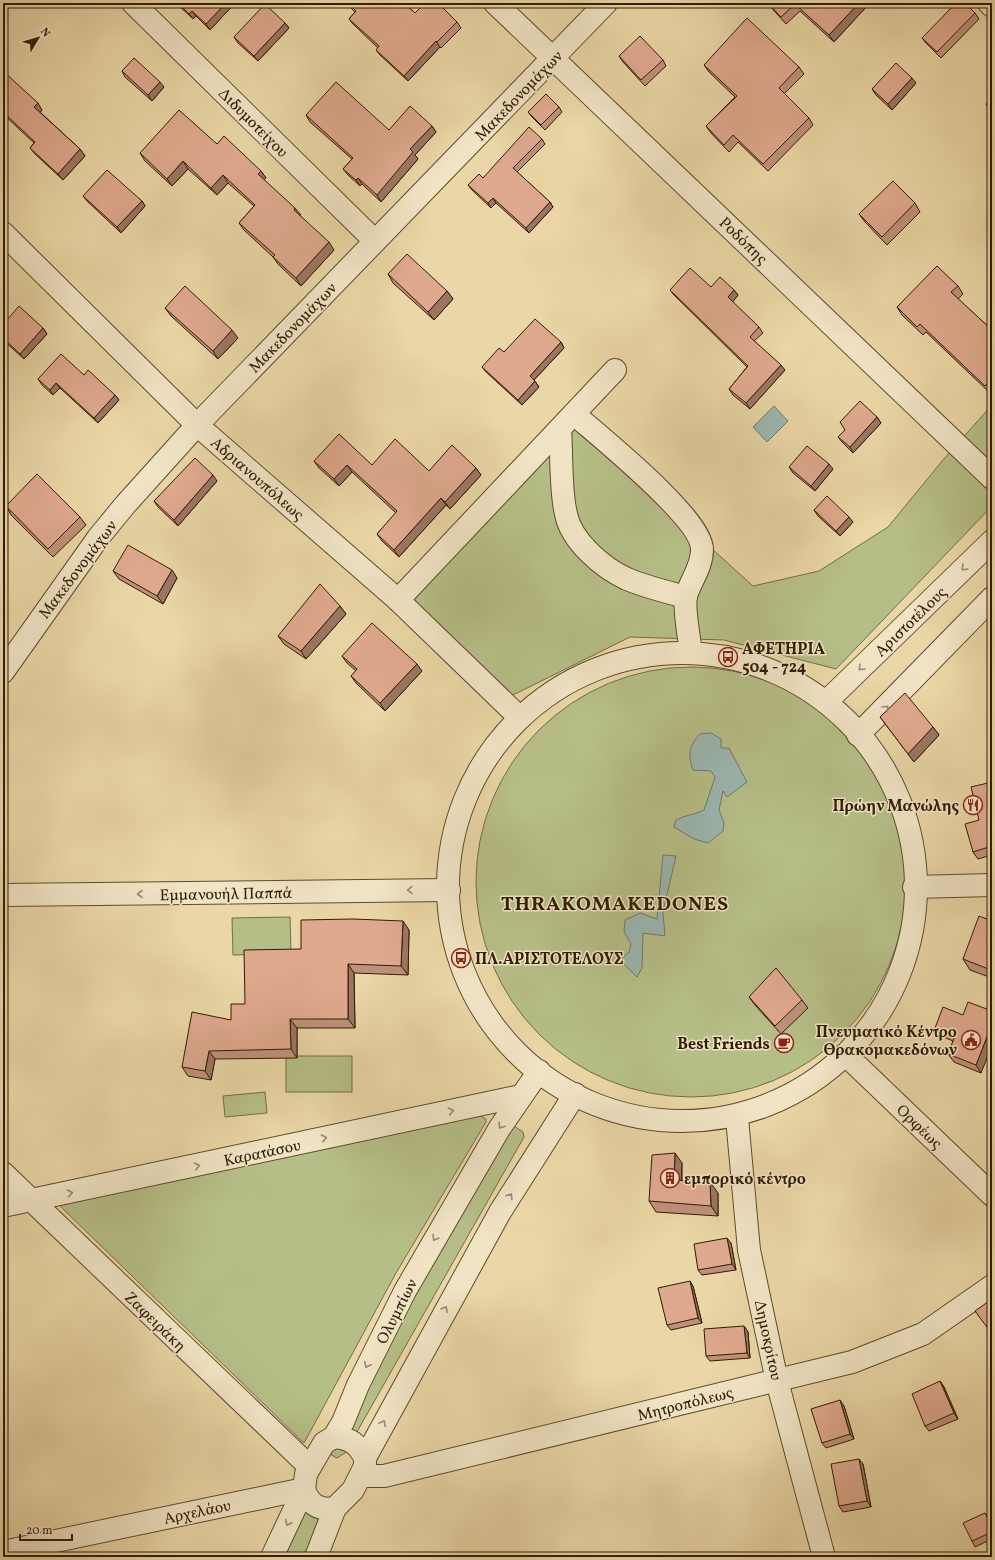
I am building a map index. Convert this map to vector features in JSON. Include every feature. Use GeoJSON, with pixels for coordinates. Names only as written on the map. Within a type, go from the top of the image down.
{"type":"FeatureCollection","features":[{"type":"Feature","properties":{"kind":"street","name":"Διδυμοτείχου"},"geometry":{"type":"LineString","coordinates":[[133,3],[375,241]]}},
{"type":"Feature","properties":{"kind":"street","name":"Ροδόπης"},"geometry":{"type":"LineString","coordinates":[[495,3],[992,478]]}},
{"type":"Feature","properties":{"kind":"street","name":"Μακεδονομάχων"},"geometry":{"type":"LineString","coordinates":[[3,672],[98,538],[125,505],[197,425],[554,59],[606,3]]}},
{"type":"Feature","properties":{"kind":"street"},"geometry":{"type":"LineString","coordinates":[[989,3],[992,6]]}},
{"type":"Feature","properties":{"kind":"street","name":"Αδριανουπόλεως"},"geometry":{"type":"LineString","coordinates":[[3,233],[197,425],[398,600],[519,717]]}},
{"type":"Feature","properties":{"kind":"street"},"geometry":{"type":"LineString","coordinates":[[398,600],[615,370]]}},
{"type":"Feature","properties":{"kind":"street"},"geometry":{"type":"LineString","coordinates":[[567,422],[566,515],[571,530],[582,546],[595,558],[626,578],[686,597]]}},
{"type":"Feature","properties":{"kind":"street"},"geometry":{"type":"LineString","coordinates":[[567,422],[651,482],[682,514],[695,530],[701,542],[702,550],[700,563],[686,597],[690,651]]}},
{"type":"Feature","properties":{"kind":"street","name":"Αριστοτέλους"},"geometry":{"type":"LineString","coordinates":[[827,701],[992,541]]}},
{"type":"Feature","properties":{"kind":"street"},"geometry":{"type":"LineString","coordinates":[[858,736],[992,598]]}},
{"type":"Feature","properties":{"kind":"street"},"geometry":{"type":"LineString","coordinates":[[667,649],[728,657],[809,682],[827,701],[858,736],[898,808],[906,834],[914,887],[902,947],[887,998],[848,1057],[823,1082],[780,1105],[737,1118],[715,1122],[677,1123],[622,1114],[575,1094],[539,1071],[492,1021],[488,1014],[461,958],[449,890],[451,859],[465,801],[492,753],[519,717],[555,686],[610,660],[667,649]]}},
{"type":"Feature","properties":{"kind":"street"},"geometry":{"type":"LineString","coordinates":[[914,887],[992,886]]}},
{"type":"Feature","properties":{"kind":"street","name":"Εμμανουήλ Παππά"},"geometry":{"type":"LineString","coordinates":[[3,895],[449,890]]}},
{"type":"Feature","properties":{"kind":"street","name":"Ορφέως"},"geometry":{"type":"LineString","coordinates":[[848,1057],[992,1194]]}},
{"type":"Feature","properties":{"kind":"street","name":"Ολυμπίων"},"geometry":{"type":"LineString","coordinates":[[272,1557],[304,1489],[304,1482],[310,1467],[324,1443],[334,1437],[343,1422],[358,1385],[405,1291],[475,1169],[521,1096],[539,1071]]}},
{"type":"Feature","properties":{"kind":"street"},"geometry":{"type":"LineString","coordinates":[[316,1557],[335,1508],[353,1490],[363,1467],[500,1212],[575,1094]]}},
{"type":"Feature","properties":{"kind":"street","name":"Καρατάσου"},"geometry":{"type":"LineString","coordinates":[[3,1206],[521,1096]]}},
{"type":"Feature","properties":{"kind":"street","name":"Δημοκρίτου"},"geometry":{"type":"LineString","coordinates":[[737,1118],[749,1250],[777,1381],[824,1557]]}},
{"type":"Feature","properties":{"kind":"street","name":"Ζαφειράκη"},"geometry":{"type":"LineString","coordinates":[[3,1173],[310,1467]]}},
{"type":"Feature","properties":{"kind":"street","name":"Μητροπόλεως"},"geometry":{"type":"LineString","coordinates":[[363,1467],[384,1476],[852,1362],[923,1334],[992,1286]]}},
{"type":"Feature","properties":{"kind":"street"},"geometry":{"type":"LineString","coordinates":[[334,1437],[352,1441],[360,1449],[363,1467]]}},
{"type":"Feature","properties":{"kind":"street"},"geometry":{"type":"LineString","coordinates":[[304,1489],[307,1497],[317,1507],[327,1510],[335,1508]]}},
{"type":"Feature","properties":{"kind":"street","name":"Αρχελάου"},"geometry":{"type":"LineString","coordinates":[[3,1552],[304,1489]]}},
{"type":"Feature","properties":{"kind":"green space"},"geometry":{"type":"Polygon","coordinates":[[[992,405],[992,506],[836,669],[724,640],[630,637],[505,699],[406,599],[573,423],[753,586],[819,571],[888,527],[943,460],[992,405]]]}},
{"type":"Feature","properties":{"kind":"green space"},"geometry":{"type":"Polygon","coordinates":[[[691,667],[733,671],[773,683],[811,703],[843,730],[870,762],[890,800],[902,840],[906,882],[902,924],[890,964],[870,1002],[843,1034],[811,1061],[773,1081],[733,1093],[691,1097],[649,1093],[609,1081],[571,1061],[539,1034],[512,1002],[492,964],[480,924],[476,882],[480,840],[492,800],[512,762],[539,730],[571,703],[609,683],[649,671],[691,667]]]}},
{"type":"Feature","properties":{"kind":"green space"},"geometry":{"type":"Polygon","coordinates":[[[290,917],[291,953],[233,955],[232,918],[290,917]]]}},
{"type":"Feature","properties":{"kind":"green space"},"geometry":{"type":"Polygon","coordinates":[[[286,1056],[352,1056],[352,1092],[286,1092],[286,1056]]]}},
{"type":"Feature","properties":{"kind":"green space"},"geometry":{"type":"Polygon","coordinates":[[[265,1092],[267,1113],[225,1117],[223,1096],[265,1092]]]}},
{"type":"Feature","properties":{"kind":"green space"},"geometry":{"type":"Polygon","coordinates":[[[480,1116],[486,1119],[486,1122],[396,1273],[304,1443],[61,1207],[62,1204],[381,1134],[480,1116]]]}},
{"type":"Feature","properties":{"kind":"green space"},"geometry":{"type":"Polygon","coordinates":[[[505,1120],[523,1132],[524,1137],[345,1453],[337,1458],[324,1451],[505,1120]]]}},
{"type":"Feature","properties":{"kind":"green space"},"geometry":{"type":"Polygon","coordinates":[[[304,1489],[327,1509],[303,1557],[273,1557],[304,1489]]]}},
{"type":"Feature","properties":{"kind":"water"},"geometry":{"type":"Polygon","coordinates":[[[774,406],[788,421],[767,442],[753,427],[774,406]]]}},
{"type":"Feature","properties":{"kind":"water"},"geometry":{"type":"Polygon","coordinates":[[[711,733],[721,739],[721,748],[729,748],[747,782],[727,797],[723,791],[719,810],[724,823],[723,831],[708,843],[694,839],[674,827],[676,820],[704,810],[715,777],[711,771],[693,770],[690,760],[690,751],[693,743],[700,734],[711,733]]]}},
{"type":"Feature","properties":{"kind":"water"},"geometry":{"type":"Polygon","coordinates":[[[663,855],[676,856],[663,912],[665,936],[643,933],[642,968],[637,977],[620,960],[629,952],[631,944],[624,932],[625,920],[640,913],[657,919],[663,855]]]}},
{"type":"Feature","properties":{"kind":"building"},"geometry":{"type":"Polygon","coordinates":[[[178,3],[226,3],[206,24],[192,11],[189,14],[178,3]]]}},
{"type":"Feature","properties":{"kind":"building"},"geometry":{"type":"Polygon","coordinates":[[[348,3],[404,3],[415,13],[425,3],[438,3],[457,22],[437,42],[436,41],[404,76],[376,50],[379,46],[349,19],[356,11],[348,3]]]}},
{"type":"Feature","properties":{"kind":"building"},"geometry":{"type":"Polygon","coordinates":[[[768,3],[859,3],[829,35],[795,4],[781,17],[768,3]]]}},
{"type":"Feature","properties":{"kind":"building"},"geometry":{"type":"Polygon","coordinates":[[[956,3],[965,3],[975,13],[937,52],[922,38],[956,3]]]}},
{"type":"Feature","properties":{"kind":"building"},"geometry":{"type":"Polygon","coordinates":[[[265,4],[285,23],[254,56],[234,37],[265,4]]]}},
{"type":"Feature","properties":{"kind":"building"},"geometry":{"type":"Polygon","coordinates":[[[747,18],[799,67],[779,88],[809,118],[763,164],[733,135],[724,145],[706,126],[737,96],[704,65],[747,18]]]}},
{"type":"Feature","properties":{"kind":"building"},"geometry":{"type":"Polygon","coordinates":[[[640,36],[663,60],[641,80],[619,56],[640,36]]]}},
{"type":"Feature","properties":{"kind":"building"},"geometry":{"type":"Polygon","coordinates":[[[134,58],[160,82],[148,95],[122,71],[134,58]]]}},
{"type":"Feature","properties":{"kind":"building"},"geometry":{"type":"Polygon","coordinates":[[[896,63],[912,78],[888,104],[872,89],[896,63]]]}},
{"type":"Feature","properties":{"kind":"building"},"geometry":{"type":"Polygon","coordinates":[[[4,72],[38,103],[34,107],[80,149],[58,174],[30,148],[35,142],[3,112],[4,72]]]}},
{"type":"Feature","properties":{"kind":"building"},"geometry":{"type":"Polygon","coordinates":[[[336,82],[389,130],[410,106],[432,126],[410,149],[413,152],[377,195],[358,178],[356,180],[343,169],[353,158],[306,115],[336,82]]]}},
{"type":"Feature","properties":{"kind":"building"},"geometry":{"type":"Polygon","coordinates":[[[546,94],[559,107],[541,125],[528,112],[546,94]]]}},
{"type":"Feature","properties":{"kind":"building"},"geometry":{"type":"Polygon","coordinates":[[[992,98],[992,110],[986,104],[992,98]]]}},
{"type":"Feature","properties":{"kind":"building"},"geometry":{"type":"Polygon","coordinates":[[[179,110],[217,144],[224,136],[261,171],[258,174],[329,242],[296,278],[273,257],[275,255],[239,223],[255,205],[223,175],[211,188],[183,161],[167,179],[140,153],[179,110]]]}},
{"type":"Feature","properties":{"kind":"building"},"geometry":{"type":"Polygon","coordinates":[[[529,127],[542,139],[513,168],[550,202],[526,228],[493,198],[488,203],[468,185],[479,174],[483,178],[529,127]]]}},
{"type":"Feature","properties":{"kind":"building"},"geometry":{"type":"Polygon","coordinates":[[[107,170],[142,201],[117,227],[83,196],[107,170]]]}},
{"type":"Feature","properties":{"kind":"building"},"geometry":{"type":"Polygon","coordinates":[[[893,181],[915,203],[882,237],[859,214],[893,181]]]}},
{"type":"Feature","properties":{"kind":"building"},"geometry":{"type":"Polygon","coordinates":[[[407,254],[447,291],[428,312],[388,274],[407,254]]]}},
{"type":"Feature","properties":{"kind":"building"},"geometry":{"type":"Polygon","coordinates":[[[937,266],[958,286],[951,292],[992,330],[992,379],[985,386],[920,324],[917,327],[897,307],[937,266]]]}},
{"type":"Feature","properties":{"kind":"building"},"geometry":{"type":"Polygon","coordinates":[[[690,268],[711,287],[720,277],[734,290],[728,297],[759,327],[750,337],[781,365],[746,403],[729,389],[748,366],[670,290],[690,268]]]}},
{"type":"Feature","properties":{"kind":"building"},"geometry":{"type":"Polygon","coordinates":[[[185,286],[232,330],[213,351],[165,308],[185,286]]]}},
{"type":"Feature","properties":{"kind":"building"},"geometry":{"type":"Polygon","coordinates":[[[19,306],[43,328],[20,354],[3,338],[3,316],[7,320],[19,306]]]}},
{"type":"Feature","properties":{"kind":"building"},"geometry":{"type":"Polygon","coordinates":[[[535,319],[561,342],[530,376],[535,381],[518,400],[482,367],[499,348],[504,352],[535,319]]]}},
{"type":"Feature","properties":{"kind":"building"},"geometry":{"type":"Polygon","coordinates":[[[61,354],[84,375],[88,370],[115,395],[94,418],[56,383],[50,390],[38,379],[61,354]]]}},
{"type":"Feature","properties":{"kind":"building"},"geometry":{"type":"Polygon","coordinates":[[[860,401],[877,417],[850,447],[838,437],[845,430],[840,422],[860,401]]]}},
{"type":"Feature","properties":{"kind":"building"},"geometry":{"type":"Polygon","coordinates":[[[339,434],[372,465],[395,439],[429,471],[452,445],[476,468],[445,502],[441,498],[394,550],[377,534],[397,511],[347,465],[334,479],[314,461],[339,434]]]}},
{"type":"Feature","properties":{"kind":"building"},"geometry":{"type":"Polygon","coordinates":[[[807,446],[829,464],[811,486],[789,467],[807,446]]]}},
{"type":"Feature","properties":{"kind":"building"},"geometry":{"type":"Polygon","coordinates":[[[195,458],[213,475],[174,520],[154,501],[195,458]]]}},
{"type":"Feature","properties":{"kind":"building"},"geometry":{"type":"Polygon","coordinates":[[[37,474],[80,517],[48,549],[6,506],[37,474]]]}},
{"type":"Feature","properties":{"kind":"building"},"geometry":{"type":"Polygon","coordinates":[[[827,496],[849,517],[836,531],[814,510],[827,496]]]}},
{"type":"Feature","properties":{"kind":"building"},"geometry":{"type":"Polygon","coordinates":[[[128,545],[172,570],[157,596],[113,571],[128,545]]]}},
{"type":"Feature","properties":{"kind":"building"},"geometry":{"type":"Polygon","coordinates":[[[320,584],[340,606],[301,651],[278,636],[320,584]]]}},
{"type":"Feature","properties":{"kind":"building"},"geometry":{"type":"Polygon","coordinates":[[[372,623],[417,664],[380,703],[351,676],[357,669],[342,656],[372,623]]]}},
{"type":"Feature","properties":{"kind":"building"},"geometry":{"type":"Polygon","coordinates":[[[905,693],[933,727],[908,754],[880,717],[905,693]]]}},
{"type":"Feature","properties":{"kind":"building"},"geometry":{"type":"Polygon","coordinates":[[[992,782],[992,846],[973,852],[965,824],[979,820],[971,787],[992,782]]]}},
{"type":"Feature","properties":{"kind":"building"},"geometry":{"type":"Polygon","coordinates":[[[979,916],[992,921],[991,970],[963,959],[979,916]]]}},
{"type":"Feature","properties":{"kind":"building"},"geometry":{"type":"Polygon","coordinates":[[[353,919],[403,921],[401,966],[348,964],[348,1019],[290,1019],[291,1049],[209,1051],[205,1071],[182,1067],[192,1012],[231,1020],[231,1004],[245,1004],[244,950],[301,949],[301,920],[353,919]]]}},
{"type":"Feature","properties":{"kind":"building"},"geometry":{"type":"Polygon","coordinates":[[[776,968],[802,1000],[775,1026],[749,997],[776,968]]]}},
{"type":"Feature","properties":{"kind":"building","name":"Πνευματικό Κέντρο Θρακομακεδόνων"},"geometry":{"type":"Polygon","coordinates":[[[968,1002],[992,1011],[992,1024],[976,1065],[948,1054],[955,1036],[935,1028],[943,1007],[963,1015],[968,1002]]]}},
{"type":"Feature","properties":{"kind":"building"},"geometry":{"type":"Polygon","coordinates":[[[675,1153],[674,1180],[710,1182],[711,1206],[649,1201],[652,1155],[675,1153]]]}},
{"type":"Feature","properties":{"kind":"building"},"geometry":{"type":"Polygon","coordinates":[[[727,1238],[732,1264],[698,1270],[694,1244],[727,1238]]]}},
{"type":"Feature","properties":{"kind":"building"},"geometry":{"type":"Polygon","coordinates":[[[690,1281],[698,1318],[667,1325],[658,1288],[690,1281]]]}},
{"type":"Feature","properties":{"kind":"building"},"geometry":{"type":"Polygon","coordinates":[[[992,1299],[992,1334],[975,1311],[992,1299]]]}},
{"type":"Feature","properties":{"kind":"building"},"geometry":{"type":"Polygon","coordinates":[[[744,1326],[747,1353],[706,1356],[704,1329],[744,1326]]]}},
{"type":"Feature","properties":{"kind":"building"},"geometry":{"type":"Polygon","coordinates":[[[940,1381],[954,1413],[925,1426],[912,1394],[940,1381]]]}},
{"type":"Feature","properties":{"kind":"building"},"geometry":{"type":"Polygon","coordinates":[[[840,1400],[850,1434],[822,1443],[811,1409],[840,1400]]]}},
{"type":"Feature","properties":{"kind":"building"},"geometry":{"type":"Polygon","coordinates":[[[859,1459],[867,1501],[839,1506],[831,1464],[859,1459]]]}},
{"type":"Feature","properties":{"kind":"building"},"geometry":{"type":"Polygon","coordinates":[[[985,1513],[992,1527],[992,1532],[972,1541],[963,1523],[985,1513]]]}},
{"type":"Feature","properties":{"kind":"place","name":"ΑΦΕΤΗΡΙΑ 504 - 724"},"geometry":{"type":"Point","coordinates":[728,657]}},
{"type":"Feature","properties":{"kind":"place","name":"Πρώην Μανώλης"},"geometry":{"type":"Point","coordinates":[973,805]}},
{"type":"Feature","properties":{"kind":"place","name":"ΠΛ.ΑΡΙΣΤΟΤΕΛΟΥΣ"},"geometry":{"type":"Point","coordinates":[461,958]}},
{"type":"Feature","properties":{"kind":"place","name":"Πνευματικό Κέντρο Θρακομακεδόνων"},"geometry":{"type":"Point","coordinates":[971,1040]}},
{"type":"Feature","properties":{"kind":"place","name":"Best Friends"},"geometry":{"type":"Point","coordinates":[784,1043]}},
{"type":"Feature","properties":{"kind":"place","name":"εμπορικό κέντρο"},"geometry":{"type":"Point","coordinates":[670,1178]}},
{"type":"Feature","properties":{"kind":"district","name":"THRAKOMAKEDONES"},"geometry":{"type":"Point","coordinates":[615,903]}}]}
